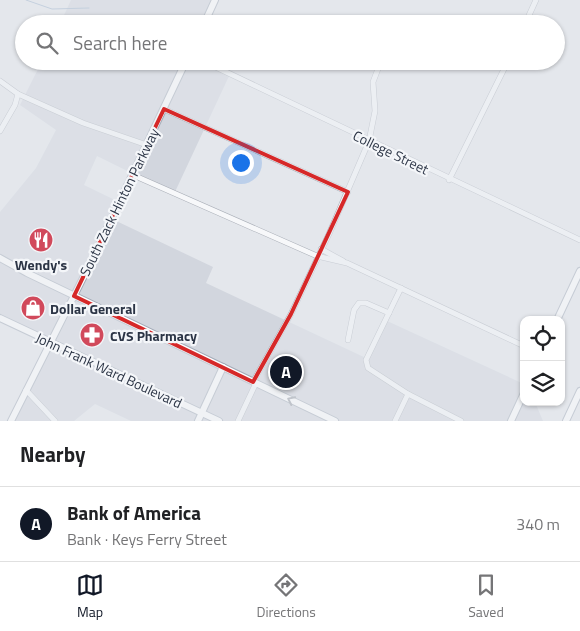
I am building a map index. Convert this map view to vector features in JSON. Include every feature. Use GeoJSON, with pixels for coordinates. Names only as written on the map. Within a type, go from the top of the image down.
{"type":"FeatureCollection","features":[{"type":"Feature","properties":{"kind":"main road"},"geometry":{"type":"LineString","coordinates":[[208,15],[215,0]]}},
{"type":"Feature","properties":{"kind":"main road","name":"South Zack Hinton Parkway"},"geometry":{"type":"LineString","coordinates":[[11,421],[133,175],[182,70]]}},
{"type":"Feature","properties":{"kind":"main road"},"geometry":{"type":"LineString","coordinates":[[0,258],[74,296],[335,421]]}},
{"type":"Feature","properties":{"kind":"main road"},"geometry":{"type":"LineString","coordinates":[[559,316],[580,272]]}},
{"type":"Feature","properties":{"kind":"main road","name":"John Frank Ward Boulevard"},"geometry":{"type":"LineString","coordinates":[[0,318],[219,421]]}},
{"type":"Feature","properties":{"kind":"main road"},"geometry":{"type":"LineString","coordinates":[[198,421],[222,367]]}},
{"type":"Feature","properties":{"kind":"main road"},"geometry":{"type":"LineString","coordinates":[[566,421],[580,391]]}},
{"type":"Feature","properties":{"kind":"main road"},"geometry":{"type":"LineString","coordinates":[[510,421],[520,401]]}},
{"type":"Feature","properties":{"kind":"street"},"geometry":{"type":"LineString","coordinates":[[529,15],[536,0]]}},
{"type":"Feature","properties":{"kind":"street","name":"College Street"},"geometry":{"type":"LineString","coordinates":[[222,70],[449,180],[580,240]]}},
{"type":"Feature","properties":{"kind":"street"},"geometry":{"type":"LineString","coordinates":[[238,421],[254,382],[291,314],[322,249],[369,141],[375,111],[373,82],[378,70]]}},
{"type":"Feature","properties":{"kind":"street"},"geometry":{"type":"LineString","coordinates":[[449,180],[504,70]]}},
{"type":"Feature","properties":{"kind":"street"},"geometry":{"type":"LineString","coordinates":[[0,81],[18,94],[83,123],[147,145]]}},
{"type":"Feature","properties":{"kind":"street"},"geometry":{"type":"LineString","coordinates":[[0,131],[15,105],[18,94]]}},
{"type":"Feature","properties":{"kind":"street"},"geometry":{"type":"LineString","coordinates":[[164,109],[348,192]]}},
{"type":"Feature","properties":{"kind":"street"},"geometry":{"type":"LineString","coordinates":[[133,175],[317,256],[343,261]]}},
{"type":"Feature","properties":{"kind":"street"},"geometry":{"type":"LineString","coordinates":[[322,249],[343,261],[520,344]]}},
{"type":"Feature","properties":{"kind":"street"},"geometry":{"type":"LineString","coordinates":[[401,288],[366,360],[366,365],[376,376],[451,419],[461,421]]}},
{"type":"Feature","properties":{"kind":"street"},"geometry":{"type":"LineString","coordinates":[[348,340],[354,310],[359,303],[366,303],[389,313]]}},
{"type":"Feature","properties":{"kind":"street"},"geometry":{"type":"LineString","coordinates":[[26,390],[55,421]]}},
{"type":"Feature","properties":{"kind":"street"},"geometry":{"type":"LineString","coordinates":[[395,421],[408,394]]}},
{"type":"Feature","properties":{"kind":"highlighted area"},"geometry":{"type":"Polygon","coordinates":[[[164,109],[348,192],[291,314],[253,382],[74,296],[164,109]]]}},
{"type":"Feature","properties":{"kind":"shaded area"},"geometry":{"type":"Polygon","coordinates":[[[71,0],[218,0],[211,15],[64,15],[71,0]]]}},
{"type":"Feature","properties":{"kind":"shaded area"},"geometry":{"type":"Polygon","coordinates":[[[38,70],[221,70],[230,74],[174,194],[97,156],[84,185],[117,201],[110,218],[213,267],[206,283],[366,358],[385,320],[520,382],[520,406],[537,406],[543,421],[131,421],[95,404],[74,421],[11,421],[50,344],[0,322],[0,212],[36,168],[56,130],[20,105],[38,70]]]}},
{"type":"Feature","properties":{"kind":"waterway"},"geometry":{"type":"LineString","coordinates":[[26,0],[52,9],[89,8]]}},
{"type":"Feature","properties":{"kind":"place","name":"Wendy's"},"geometry":{"type":"Point","coordinates":[41,240]}},
{"type":"Feature","properties":{"kind":"place","name":"Dollar General"},"geometry":{"type":"Point","coordinates":[33,308]}},
{"type":"Feature","properties":{"kind":"place","name":"CVS Pharmacy"},"geometry":{"type":"Point","coordinates":[92,335]}},
{"type":"Feature","properties":{"kind":"place","name":"Bank of America"},"geometry":{"type":"Point","coordinates":[286,372]}}]}
